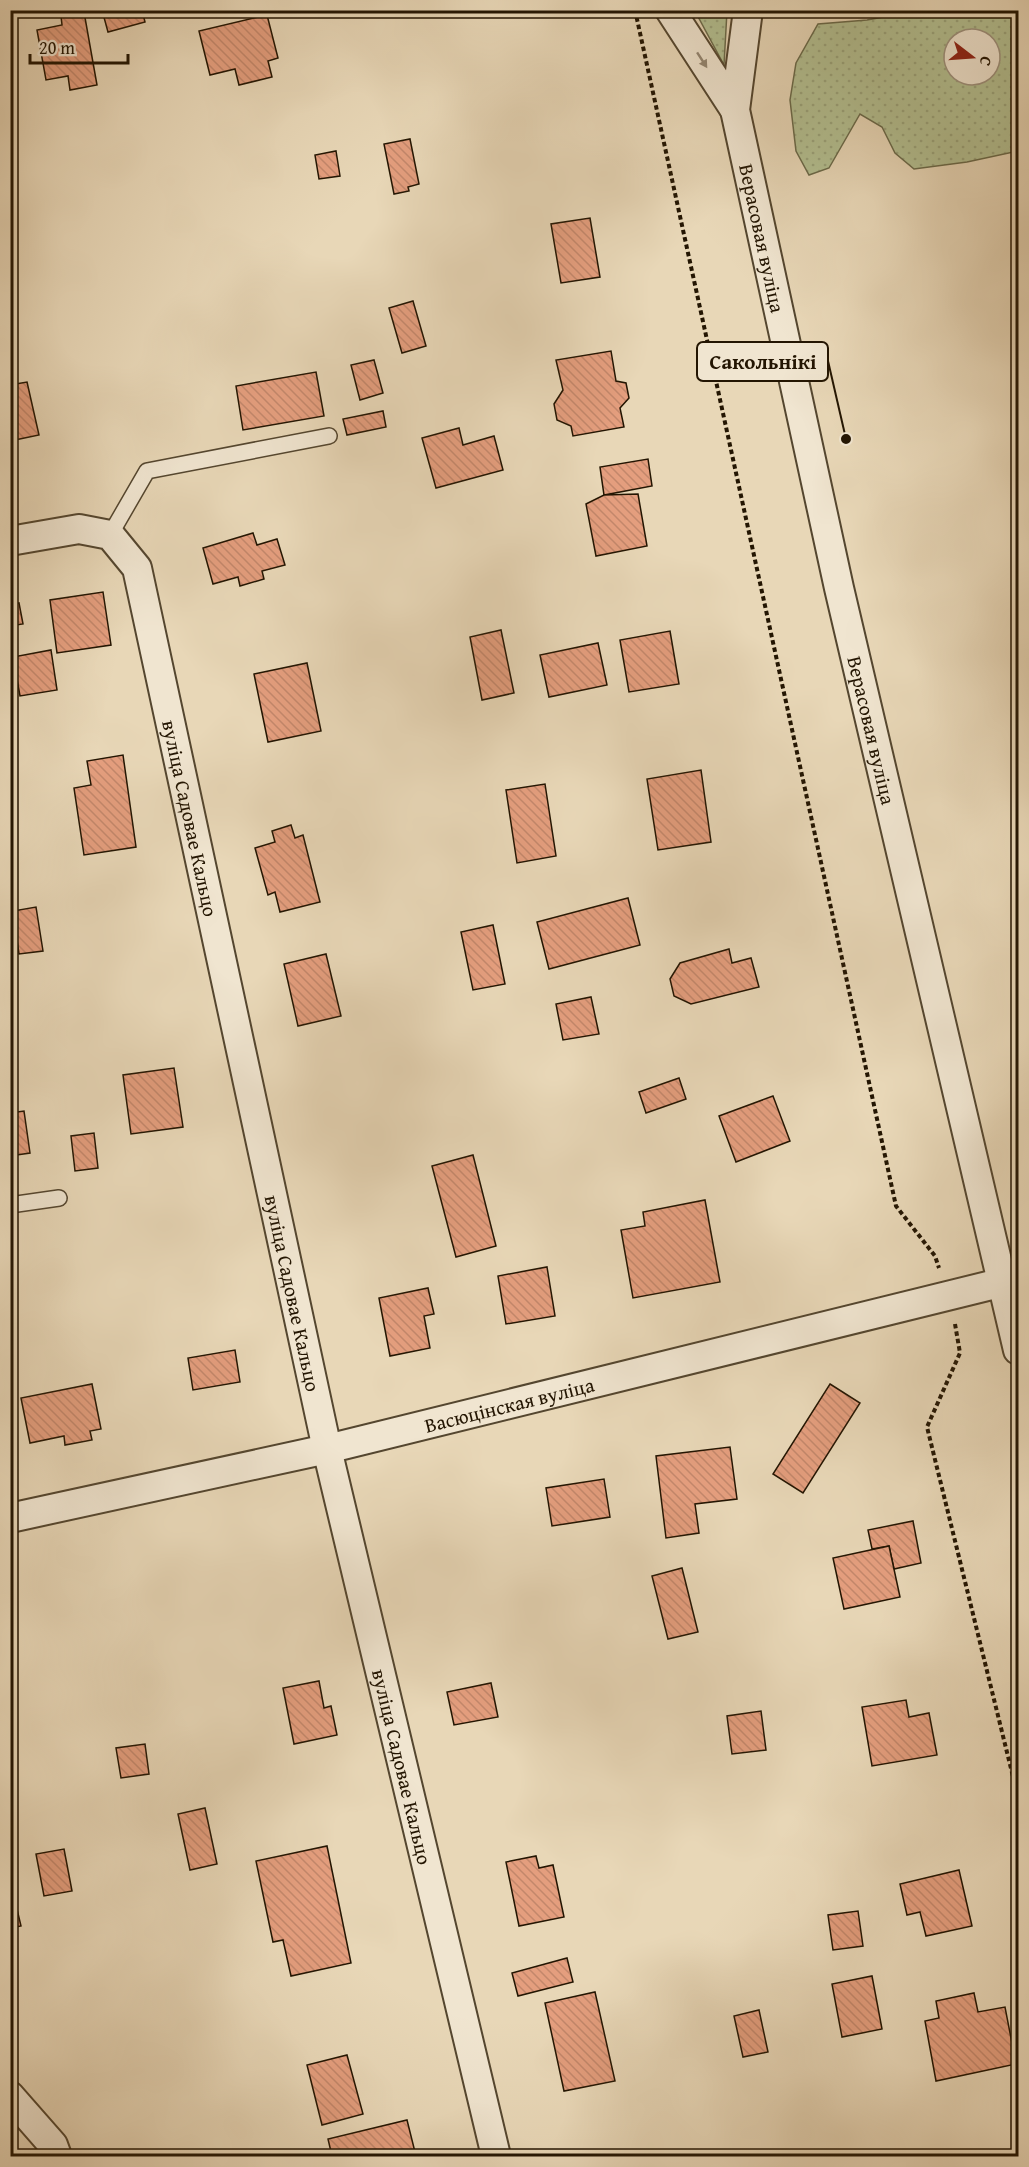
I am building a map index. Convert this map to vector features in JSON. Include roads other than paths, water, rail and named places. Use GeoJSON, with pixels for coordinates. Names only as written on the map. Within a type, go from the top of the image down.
{"type":"FeatureCollection","features":[{"type":"Feature","properties":{"kind":"street","name":"Верасовая вуліца"},"geometry":{"type":"LineString","coordinates":[[670,10],[735,111]]}},
{"type":"Feature","properties":{"kind":"street","name":"Верасовая вуліца"},"geometry":{"type":"LineString","coordinates":[[748,10],[735,111],[839,588],[1004,1282],[1018,1350]]}},
{"type":"Feature","properties":{"kind":"street"},"geometry":{"type":"LineString","coordinates":[[10,541],[79,529],[110,536]]}},
{"type":"Feature","properties":{"kind":"street","name":"вуліца Садовае Кальцо"},"geometry":{"type":"LineString","coordinates":[[110,536],[137,568],[327,1449],[496,2157]]}},
{"type":"Feature","properties":{"kind":"street","name":"Васюцінская вуліца"},"geometry":{"type":"LineString","coordinates":[[10,1518],[327,1449],[950,1298],[1004,1282]]}},
{"type":"Feature","properties":{"kind":"street"},"geometry":{"type":"LineString","coordinates":[[10,2096],[53,2145],[57,2157]]}},
{"type":"Feature","properties":{"kind":"lane"},"geometry":{"type":"LineString","coordinates":[[110,536],[147,471],[329,436]]}},
{"type":"Feature","properties":{"kind":"lane"},"geometry":{"type":"LineString","coordinates":[[10,1205],[59,1198]]}},
{"type":"Feature","properties":{"kind":"place","name":"Сакольнікі"},"geometry":{"type":"Point","coordinates":[846,439]}}]}
